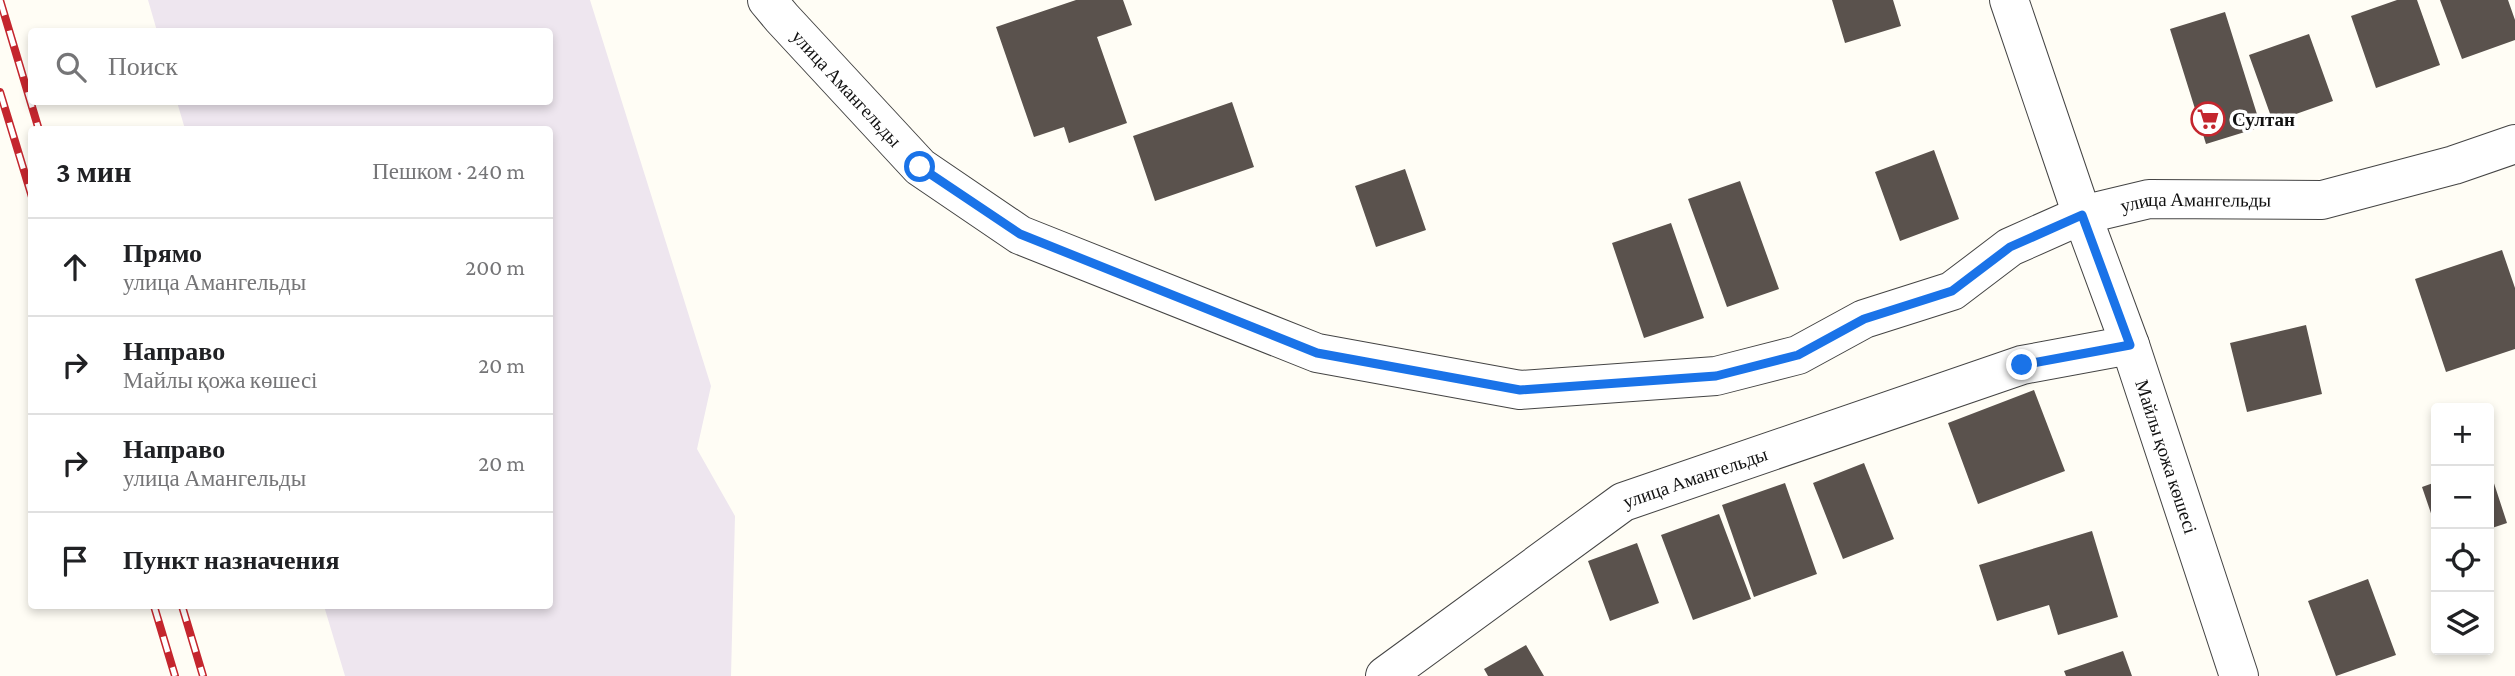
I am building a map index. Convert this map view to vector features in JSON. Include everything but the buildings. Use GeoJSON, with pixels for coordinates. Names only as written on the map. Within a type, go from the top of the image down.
{"type":"FeatureCollection","features":[{"type":"Feature","properties":{"kind":"street","name":"улица Амангельды"},"geometry":{"type":"LineString","coordinates":[[767,0],[920,167],[1020,234],[1317,353],[1520,390],[1716,376],[1798,355],[1864,319],[1952,291],[2010,247],[2082,215],[2149,199],[2322,200],[2454,164],[2515,144]]}},
{"type":"Feature","properties":{"kind":"street","name":"Майлы қожа көшесі"},"geometry":{"type":"LineString","coordinates":[[2009,0],[2082,215],[2130,345],[2239,676]]}},
{"type":"Feature","properties":{"kind":"street","name":"улица Амангельды"},"geometry":{"type":"LineString","coordinates":[[1385,676],[1623,502],[2022,365],[2130,345]]}},
{"type":"Feature","properties":{"kind":"shaded area"},"geometry":{"type":"Polygon","coordinates":[[[148,0],[590,0],[711,386],[697,449],[735,516],[731,676],[345,676],[325,609],[553,609],[553,126],[184,126],[178,105],[553,105],[553,28],[156,28],[148,0]]]}},
{"type":"Feature","properties":{"kind":"railway"},"geometry":{"type":"LineString","coordinates":[[0,0],[28,93]]}},
{"type":"Feature","properties":{"kind":"railway"},"geometry":{"type":"LineString","coordinates":[[0,92],[28,184]]}},
{"type":"Feature","properties":{"kind":"railway"},"geometry":{"type":"LineString","coordinates":[[32,105],[38,126]]}},
{"type":"Feature","properties":{"kind":"railway"},"geometry":{"type":"LineString","coordinates":[[155,609],[175,676]]}},
{"type":"Feature","properties":{"kind":"railway"},"geometry":{"type":"LineString","coordinates":[[183,609],[203,676]]}},
{"type":"Feature","properties":{"kind":"place","name":"Султан"},"geometry":{"type":"Point","coordinates":[2208,119]}},
{"type":"Feature","properties":{"kind":"route"},"geometry":{"type":"LineString","coordinates":[[920,167],[1020,234],[1317,353],[1520,390],[1716,376],[1798,355],[1864,319],[1952,291],[2010,247],[2082,215],[2130,345],[2022,365]]}}]}
